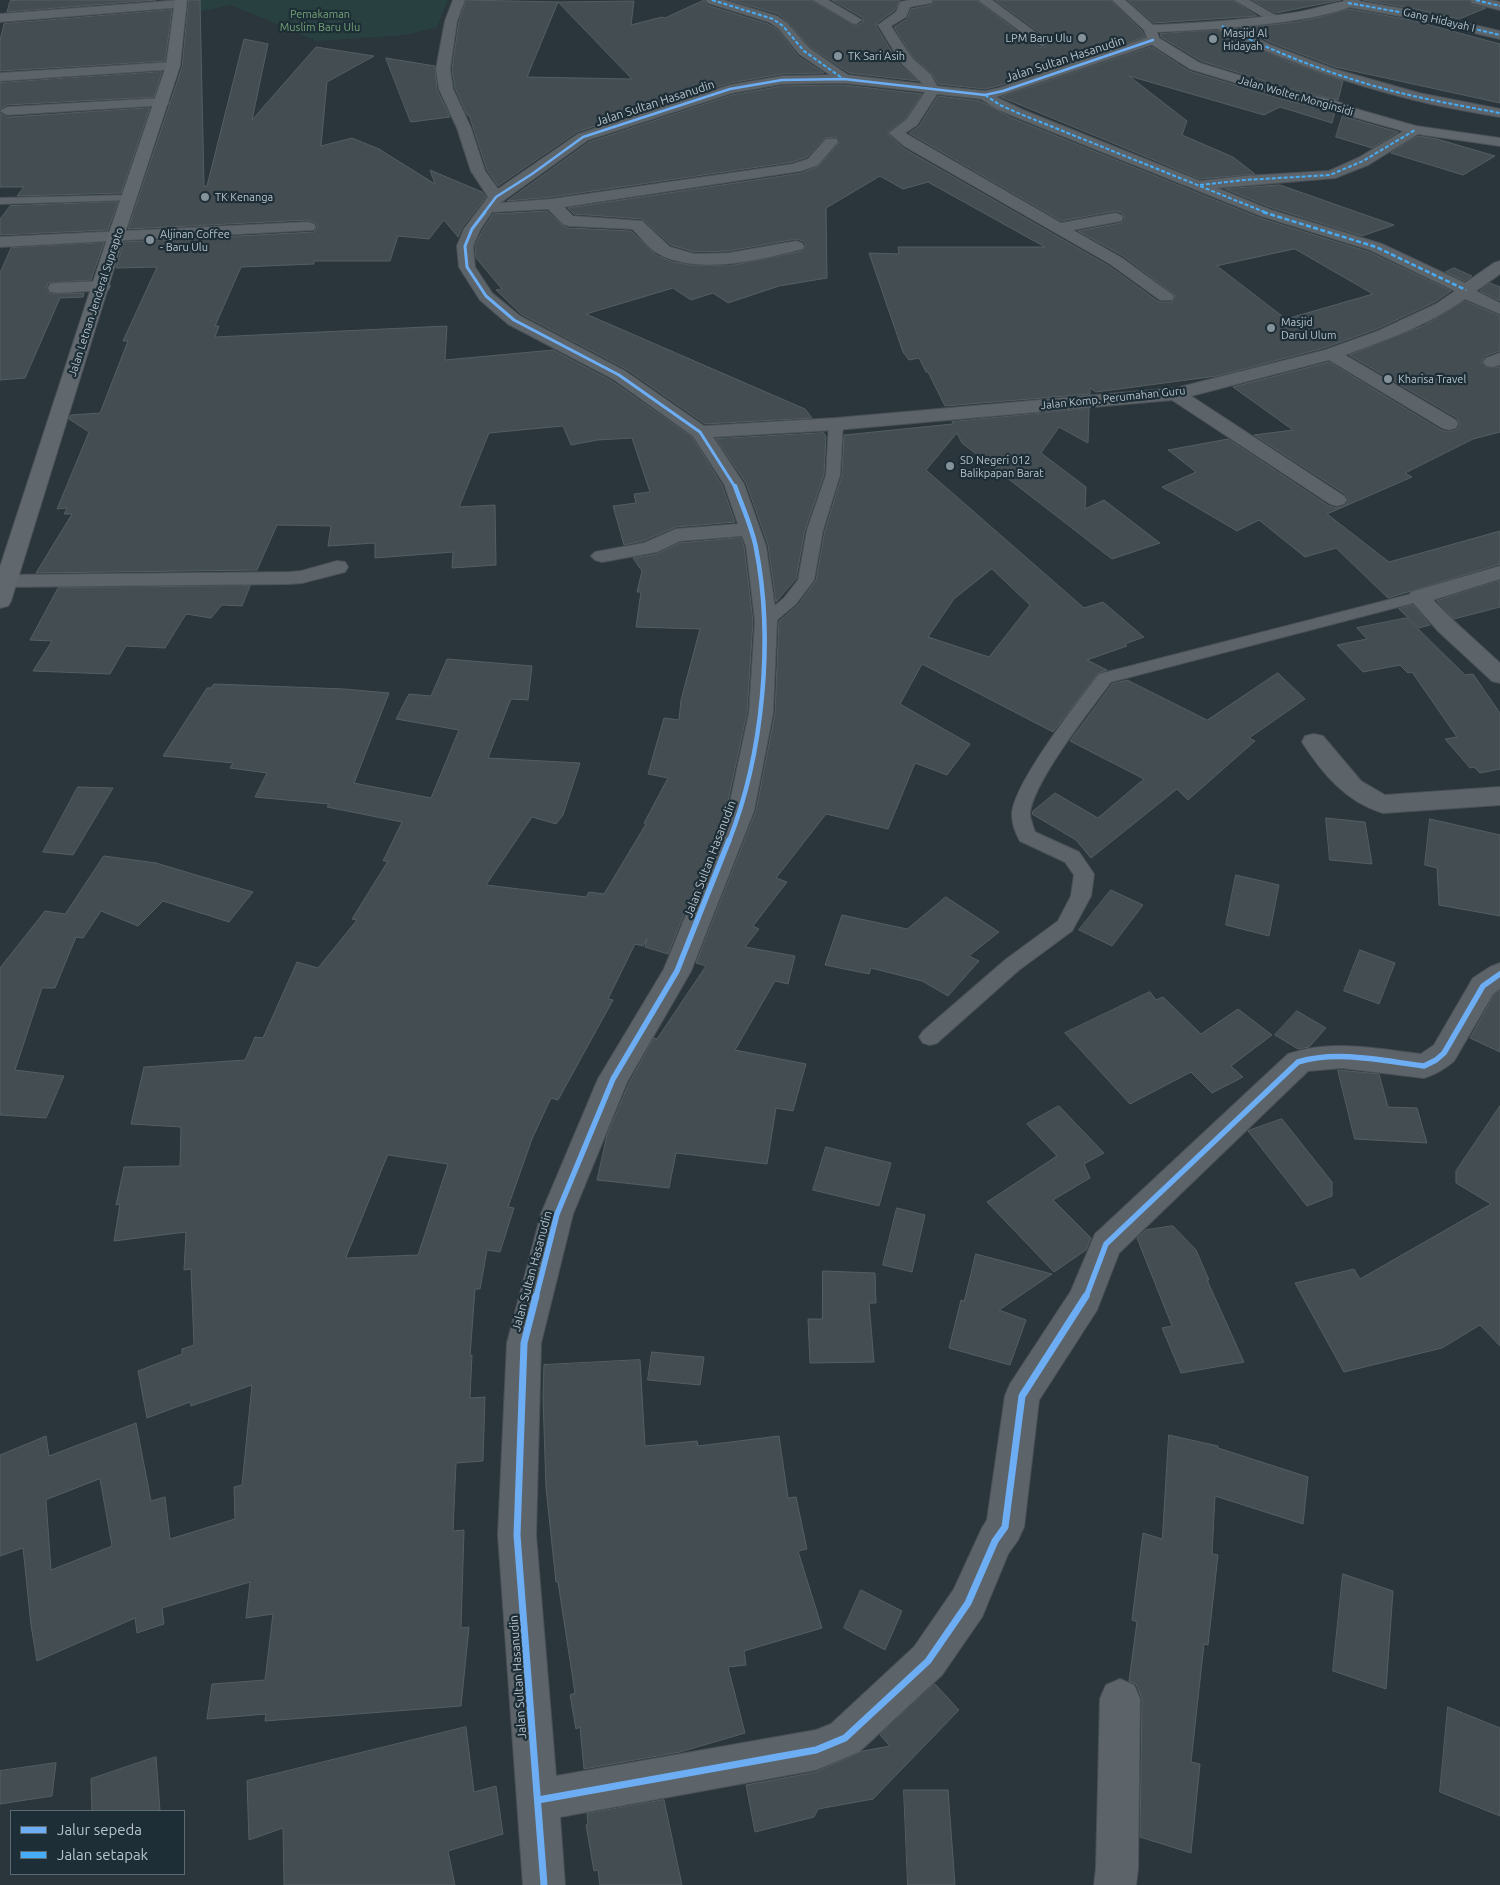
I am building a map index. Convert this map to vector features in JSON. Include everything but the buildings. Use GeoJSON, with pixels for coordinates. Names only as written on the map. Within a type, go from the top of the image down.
{"type":"FeatureCollection","features":[{"type":"Feature","properties":{"kind":"main road","name":"Jalan Wolter Monginsidi"},"geometry":{"type":"LineString","coordinates":[[1118,0],[1152,35],[1195,66],[1415,130],[1500,142]]}},
{"type":"Feature","properties":{"kind":"main road","name":"Jalan Letnan Jenderal Suprapto"},"geometry":{"type":"LineString","coordinates":[[5,577],[173,66],[180,2]]}},
{"type":"Feature","properties":{"kind":"main road"},"geometry":{"type":"LineString","coordinates":[[1152,35],[1276,19],[1316,12],[1351,2]]}},
{"type":"Feature","properties":{"kind":"street"},"geometry":{"type":"LineString","coordinates":[[0,8],[132,0]]}},
{"type":"Feature","properties":{"kind":"street"},"geometry":{"type":"LineString","coordinates":[[459,0],[451,20],[443,69],[446,89],[464,128],[478,171],[492,202],[552,204],[796,168],[813,162],[831,142]]}},
{"type":"Feature","properties":{"kind":"street"},"geometry":{"type":"LineString","coordinates":[[712,0],[773,20],[784,26],[804,51],[844,79]]}},
{"type":"Feature","properties":{"kind":"street"},"geometry":{"type":"LineString","coordinates":[[818,0],[856,20]]}},
{"type":"Feature","properties":{"kind":"street"},"geometry":{"type":"LineString","coordinates":[[927,0],[904,5],[902,14],[884,26],[908,61],[926,78],[933,90],[912,122],[896,133],[909,143],[1116,261],[1166,296]]}},
{"type":"Feature","properties":{"kind":"street"},"geometry":{"type":"LineString","coordinates":[[984,0],[1043,42]]}},
{"type":"Feature","properties":{"kind":"street"},"geometry":{"type":"LineString","coordinates":[[1240,0],[1276,19]]}},
{"type":"Feature","properties":{"kind":"street"},"geometry":{"type":"LineString","coordinates":[[1476,0],[1500,6]]}},
{"type":"Feature","properties":{"kind":"street"},"geometry":{"type":"LineString","coordinates":[[0,18],[180,2]]}},
{"type":"Feature","properties":{"kind":"street","name":"Gang Hidayah I"},"geometry":{"type":"LineString","coordinates":[[1351,2],[1500,35]]}},
{"type":"Feature","properties":{"kind":"street"},"geometry":{"type":"LineString","coordinates":[[1222,26],[1266,48],[1329,72],[1417,97],[1500,113]]}},
{"type":"Feature","properties":{"kind":"street","name":"Jalan Sultan Hasanudin"},"geometry":{"type":"LineString","coordinates":[[544,1885],[517,1534],[524,1343],[557,1214],[613,1079],[677,971],[741,811],[761,713],[766,621],[756,546],[734,484],[700,432],[619,375],[514,320],[486,296],[467,267],[465,246],[472,228],[492,202],[583,137],[730,89],[782,80],[844,79],[985,95],[1012,88],[1152,35]]}},
{"type":"Feature","properties":{"kind":"street"},"geometry":{"type":"LineString","coordinates":[[0,77],[173,66]]}},
{"type":"Feature","properties":{"kind":"street"},"geometry":{"type":"LineString","coordinates":[[985,95],[1000,105],[1018,113],[1266,212],[1376,247],[1500,309]]}},
{"type":"Feature","properties":{"kind":"street"},"geometry":{"type":"LineString","coordinates":[[7,111],[162,102]]}},
{"type":"Feature","properties":{"kind":"street"},"geometry":{"type":"LineString","coordinates":[[1197,185],[1330,175],[1340,172],[1378,152],[1415,130]]}},
{"type":"Feature","properties":{"kind":"street"},"geometry":{"type":"LineString","coordinates":[[552,204],[569,221],[636,224],[664,250],[695,260],[715,259],[796,246]]}},
{"type":"Feature","properties":{"kind":"street"},"geometry":{"type":"LineString","coordinates":[[1059,228],[1115,218]]}},
{"type":"Feature","properties":{"kind":"street"},"geometry":{"type":"LineString","coordinates":[[0,242],[308,226]]}},
{"type":"Feature","properties":{"kind":"street","name":"Jalan Komp. Perumahan Guru"},"geometry":{"type":"LineString","coordinates":[[700,432],[836,424],[1176,394],[1331,354],[1384,335],[1442,308],[1500,266]]}},
{"type":"Feature","properties":{"kind":"street"},"geometry":{"type":"LineString","coordinates":[[56,288],[102,286]]}},
{"type":"Feature","properties":{"kind":"street"},"geometry":{"type":"LineString","coordinates":[[1331,354],[1449,424]]}},
{"type":"Feature","properties":{"kind":"street"},"geometry":{"type":"LineString","coordinates":[[1176,394],[1337,500]]}},
{"type":"Feature","properties":{"kind":"street"},"geometry":{"type":"LineString","coordinates":[[602,556],[650,548],[676,535],[749,528]]}},
{"type":"Feature","properties":{"kind":"street"},"geometry":{"type":"LineString","coordinates":[[5,577],[288,578],[302,577],[337,568]]}},
{"type":"Feature","properties":{"kind":"street"},"geometry":{"type":"LineString","coordinates":[[1500,572],[1419,597],[1446,626],[1500,676]]}},
{"type":"Feature","properties":{"kind":"street"},"geometry":{"type":"LineString","coordinates":[[1314,742],[1355,791],[1367,799],[1384,804],[1500,796]]}},
{"type":"Feature","properties":{"kind":"street"},"geometry":{"type":"LineString","coordinates":[[538,1800],[816,1750],[845,1738],[928,1661],[968,1602],[996,1541],[1005,1527],[1022,1396],[1085,1299],[1106,1244],[1298,1062],[1310,1057],[1326,1056],[1424,1066],[1436,1060],[1444,1053],[1483,986],[1500,974]]}},
{"type":"Feature","properties":{"kind":"street"},"geometry":{"type":"LineString","coordinates":[[1115,1885],[1117,1869],[1120,1699]]}},
{"type":"Feature","properties":{"kind":"lane"},"geometry":{"type":"LineString","coordinates":[[0,201],[129,198]]}},
{"type":"Feature","properties":{"kind":"lane"},"geometry":{"type":"LineString","coordinates":[[766,621],[790,601],[806,580],[815,530],[833,475],[836,424]]}},
{"type":"Feature","properties":{"kind":"lane"},"geometry":{"type":"LineString","coordinates":[[930,1038],[1012,965],[1065,926],[1082,896],[1084,874],[1072,857],[1027,836],[1021,814],[1030,788],[1076,717],[1105,678],[1419,597]]}},
{"type":"Feature","properties":{"kind":"green space","name":"Pemakaman Muslim Baru Ulu"},"geometry":{"type":"Polygon","coordinates":[[[195,0],[448,0],[437,27],[406,35],[317,41],[231,5],[192,13],[195,0]]]}},
{"type":"Feature","properties":{"kind":"marked path"},"geometry":{"type":"LineString","coordinates":[[712,0],[773,19],[783,26],[804,51],[842,78]]}},
{"type":"Feature","properties":{"kind":"marked path"},"geometry":{"type":"LineString","coordinates":[[1476,0],[1500,6]]}},
{"type":"Feature","properties":{"kind":"marked path"},"geometry":{"type":"LineString","coordinates":[[1348,3],[1411,14],[1500,35]]}},
{"type":"Feature","properties":{"kind":"marked path"},"geometry":{"type":"LineString","coordinates":[[1222,26],[1266,48],[1329,72],[1417,97],[1500,113]]}},
{"type":"Feature","properties":{"kind":"marked path"},"geometry":{"type":"LineString","coordinates":[[985,95],[1000,105],[1018,113],[1266,213],[1376,247],[1466,290]]}},
{"type":"Feature","properties":{"kind":"marked path"},"geometry":{"type":"LineString","coordinates":[[1200,185],[1245,180],[1330,175],[1352,167],[1415,130]]}},
{"type":"Feature","properties":{"kind":"cycle path"},"geometry":{"type":"LineString","coordinates":[[544,1885],[517,1535],[524,1343],[557,1214],[613,1079],[677,971],[741,811],[761,713],[766,621],[756,546],[734,484],[700,432],[619,375],[514,320],[486,296],[467,267],[465,246],[472,229],[496,197],[532,174],[576,141],[583,137],[730,89],[782,80],[844,79],[985,95],[1003,91],[1153,40]]}},
{"type":"Feature","properties":{"kind":"cycle path"},"geometry":{"type":"LineString","coordinates":[[538,1800],[816,1750],[845,1738],[928,1661],[968,1603],[995,1541],[1005,1527],[1022,1396],[1085,1299],[1106,1244],[1298,1062],[1310,1058],[1341,1057],[1424,1066],[1436,1060],[1444,1053],[1483,986],[1500,974]]}},
{"type":"Feature","properties":{"kind":"place","name":"LPM Baru Ulu"},"geometry":{"type":"Point","coordinates":[1082,38]}},
{"type":"Feature","properties":{"kind":"place","name":"Masjid Al Hidayah"},"geometry":{"type":"Point","coordinates":[1213,39]}},
{"type":"Feature","properties":{"kind":"place","name":"TK Sari Asih"},"geometry":{"type":"Point","coordinates":[838,56]}},
{"type":"Feature","properties":{"kind":"place","name":"TK Kenanga"},"geometry":{"type":"Point","coordinates":[205,197]}},
{"type":"Feature","properties":{"kind":"place","name":"Aljinan Coffee - Baru Ulu"},"geometry":{"type":"Point","coordinates":[150,240]}},
{"type":"Feature","properties":{"kind":"place","name":"Masjid Darul Ulum"},"geometry":{"type":"Point","coordinates":[1271,328]}},
{"type":"Feature","properties":{"kind":"place","name":"Kharisa Travel"},"geometry":{"type":"Point","coordinates":[1388,379]}},
{"type":"Feature","properties":{"kind":"place","name":"SD Negeri 012 Balikpapan Barat"},"geometry":{"type":"Point","coordinates":[950,466]}}]}
